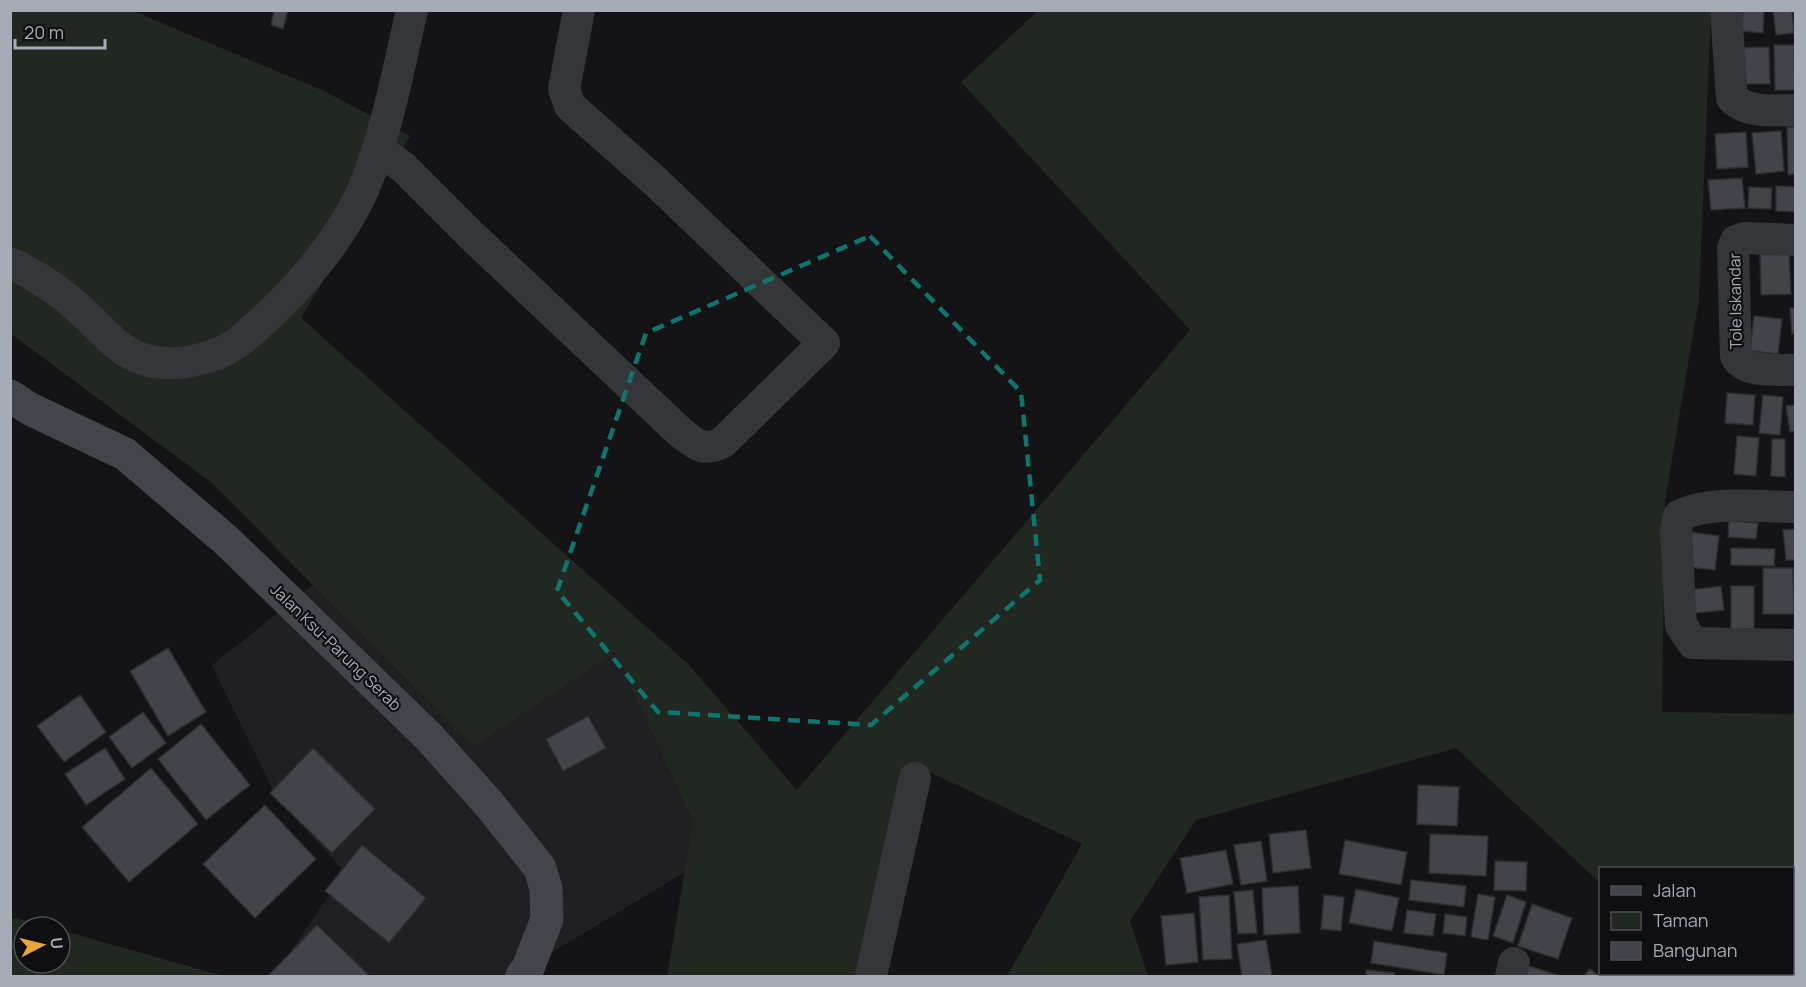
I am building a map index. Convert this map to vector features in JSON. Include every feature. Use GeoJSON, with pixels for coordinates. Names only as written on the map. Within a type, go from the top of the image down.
{"type":"FeatureCollection","features":[{"type":"Feature","properties":{"kind":"street"},"geometry":{"type":"LineString","coordinates":[[10,263],[45,282],[129,354],[147,361],[185,362],[220,352],[238,343],[271,314],[336,237],[362,191],[378,149],[412,10]]}},
{"type":"Feature","properties":{"kind":"street"},"geometry":{"type":"LineString","coordinates":[[378,149],[404,168],[472,236],[680,432],[706,448],[722,443],[824,343],[656,182],[570,105],[564,89],[579,10]]}},
{"type":"Feature","properties":{"kind":"street"},"geometry":{"type":"LineString","coordinates":[[1725,10],[1732,98],[1740,105],[1754,110],[1796,110]]}},
{"type":"Feature","properties":{"kind":"street","name":"Tole Iskandar"},"geometry":{"type":"LineString","coordinates":[[1796,240],[1745,238],[1736,241],[1733,248],[1736,356],[1739,363],[1747,367],[1796,370]]}},
{"type":"Feature","properties":{"kind":"street","name":"Jalan Ksu-Parung Serab"},"geometry":{"type":"LineString","coordinates":[[10,396],[30,409],[125,454],[227,540],[429,737],[489,804],[540,868],[546,889],[547,919],[528,968],[522,976]]}},
{"type":"Feature","properties":{"kind":"street"},"geometry":{"type":"LineString","coordinates":[[1796,507],[1717,507],[1690,510],[1679,516],[1676,530],[1681,626],[1693,643],[1796,645]]}},
{"type":"Feature","properties":{"kind":"street"},"geometry":{"type":"LineString","coordinates":[[871,976],[915,778]]}},
{"type":"Feature","properties":{"kind":"highlighted area"},"geometry":{"type":"Polygon","coordinates":[[[870,236],[1021,392],[1040,580],[871,725],[658,712],[557,591],[646,333],[870,236]]]}},
{"type":"Feature","properties":{"kind":"shaded area"},"geometry":{"type":"Polygon","coordinates":[[[313,585],[473,747],[615,651],[693,822],[685,872],[513,976],[274,976],[345,872],[277,798],[212,665],[313,585]]]}},
{"type":"Feature","properties":{"kind":"green space"},"geometry":{"type":"Polygon","coordinates":[[[11,11],[133,11],[322,90],[410,136],[301,318],[688,664],[797,790],[1190,330],[961,82],[1038,11],[1711,11],[1699,299],[1665,501],[1662,712],[1795,714],[1795,909],[1794,867],[1599,867],[1599,882],[1456,748],[1196,820],[1130,921],[1148,976],[1007,976],[1082,844],[910,763],[859,976],[667,976],[693,822],[615,652],[473,747],[212,483],[11,334],[11,11]]]}},
{"type":"Feature","properties":{"kind":"green space"},"geometry":{"type":"Polygon","coordinates":[[[11,919],[12,975],[72,975],[72,933],[224,976],[11,976],[11,919]]]}},
{"type":"Feature","properties":{"kind":"building"},"geometry":{"type":"Polygon","coordinates":[[[274,10],[288,10],[283,29],[271,25],[274,10]]]}},
{"type":"Feature","properties":{"kind":"building"},"geometry":{"type":"Polygon","coordinates":[[[1743,10],[1764,10],[1763,33],[1742,31],[1743,10]]]}},
{"type":"Feature","properties":{"kind":"building"},"geometry":{"type":"Polygon","coordinates":[[[1773,10],[1792,10],[1794,33],[1776,35],[1773,10]]]}},
{"type":"Feature","properties":{"kind":"building"},"geometry":{"type":"Polygon","coordinates":[[[1774,45],[1794,45],[1795,90],[1775,90],[1774,45]]]}},
{"type":"Feature","properties":{"kind":"building"},"geometry":{"type":"Polygon","coordinates":[[[1769,47],[1770,84],[1735,84],[1735,48],[1769,47]]]}},
{"type":"Feature","properties":{"kind":"building"},"geometry":{"type":"Polygon","coordinates":[[[1787,127],[1796,127],[1796,174],[1788,175],[1787,127]]]}},
{"type":"Feature","properties":{"kind":"building"},"geometry":{"type":"Polygon","coordinates":[[[1781,131],[1784,171],[1756,174],[1752,133],[1781,131]]]}},
{"type":"Feature","properties":{"kind":"building"},"geometry":{"type":"Polygon","coordinates":[[[1746,132],[1748,167],[1717,169],[1715,134],[1746,132]]]}},
{"type":"Feature","properties":{"kind":"building"},"geometry":{"type":"Polygon","coordinates":[[[1742,178],[1745,208],[1711,210],[1708,180],[1742,178]]]}},
{"type":"Feature","properties":{"kind":"building"},"geometry":{"type":"Polygon","coordinates":[[[1776,186],[1796,187],[1796,212],[1776,211],[1776,186]]]}},
{"type":"Feature","properties":{"kind":"building"},"geometry":{"type":"Polygon","coordinates":[[[1749,187],[1772,188],[1771,209],[1748,208],[1749,187]]]}},
{"type":"Feature","properties":{"kind":"building"},"geometry":{"type":"Polygon","coordinates":[[[1789,253],[1791,294],[1761,295],[1760,254],[1789,253]]]}},
{"type":"Feature","properties":{"kind":"building"},"geometry":{"type":"Polygon","coordinates":[[[1790,308],[1796,308],[1796,334],[1792,334],[1790,308]]]}},
{"type":"Feature","properties":{"kind":"building"},"geometry":{"type":"Polygon","coordinates":[[[1754,316],[1782,319],[1778,354],[1750,351],[1754,316]]]}},
{"type":"Feature","properties":{"kind":"building"},"geometry":{"type":"Polygon","coordinates":[[[1727,393],[1755,395],[1753,425],[1725,423],[1727,393]]]}},
{"type":"Feature","properties":{"kind":"building"},"geometry":{"type":"Polygon","coordinates":[[[1763,395],[1783,397],[1780,435],[1759,433],[1763,395]]]}},
{"type":"Feature","properties":{"kind":"building"},"geometry":{"type":"Polygon","coordinates":[[[1796,405],[1796,431],[1790,432],[1786,406],[1796,405]]]}},
{"type":"Feature","properties":{"kind":"building"},"geometry":{"type":"Polygon","coordinates":[[[1737,436],[1759,438],[1756,476],[1734,474],[1737,436]]]}},
{"type":"Feature","properties":{"kind":"building"},"geometry":{"type":"Polygon","coordinates":[[[1772,439],[1785,439],[1785,477],[1771,476],[1772,439]]]}},
{"type":"Feature","properties":{"kind":"building"},"geometry":{"type":"Polygon","coordinates":[[[1729,521],[1758,523],[1756,539],[1728,537],[1729,521]]]}},
{"type":"Feature","properties":{"kind":"building"},"geometry":{"type":"Polygon","coordinates":[[[1796,529],[1796,560],[1786,560],[1783,530],[1796,529]]]}},
{"type":"Feature","properties":{"kind":"building"},"geometry":{"type":"Polygon","coordinates":[[[1682,531],[1719,536],[1715,570],[1678,566],[1682,531]]]}},
{"type":"Feature","properties":{"kind":"building"},"geometry":{"type":"Polygon","coordinates":[[[1731,548],[1775,549],[1774,566],[1731,565],[1731,548]]]}},
{"type":"Feature","properties":{"kind":"building"},"geometry":{"type":"Polygon","coordinates":[[[1763,568],[1793,568],[1794,614],[1763,614],[1763,568]]]}},
{"type":"Feature","properties":{"kind":"building"},"geometry":{"type":"Polygon","coordinates":[[[1721,586],[1724,610],[1694,613],[1691,590],[1721,586]]]}},
{"type":"Feature","properties":{"kind":"building"},"geometry":{"type":"Polygon","coordinates":[[[1731,586],[1754,586],[1754,629],[1731,629],[1731,586]]]}},
{"type":"Feature","properties":{"kind":"building"},"geometry":{"type":"Polygon","coordinates":[[[168,648],[206,712],[168,736],[130,671],[168,648]]]}},
{"type":"Feature","properties":{"kind":"building"},"geometry":{"type":"Polygon","coordinates":[[[80,695],[106,732],[64,762],[37,726],[80,695]]]}},
{"type":"Feature","properties":{"kind":"building"},"geometry":{"type":"Polygon","coordinates":[[[143,712],[166,743],[132,768],[109,737],[143,712]]]}},
{"type":"Feature","properties":{"kind":"building"},"geometry":{"type":"Polygon","coordinates":[[[588,716],[606,748],[563,771],[546,739],[588,716]]]}},
{"type":"Feature","properties":{"kind":"building"},"geometry":{"type":"Polygon","coordinates":[[[201,724],[250,785],[206,820],[158,759],[201,724]]]}},
{"type":"Feature","properties":{"kind":"building"},"geometry":{"type":"Polygon","coordinates":[[[105,748],[125,779],[86,805],[65,774],[105,748]]]}},
{"type":"Feature","properties":{"kind":"building"},"geometry":{"type":"Polygon","coordinates":[[[313,748],[375,809],[332,853],[270,793],[313,748]]]}},
{"type":"Feature","properties":{"kind":"building"},"geometry":{"type":"Polygon","coordinates":[[[151,768],[198,824],[129,882],[82,827],[151,768]]]}},
{"type":"Feature","properties":{"kind":"building"},"geometry":{"type":"Polygon","coordinates":[[[1418,785],[1459,787],[1457,826],[1417,824],[1418,785]]]}},
{"type":"Feature","properties":{"kind":"building"},"geometry":{"type":"Polygon","coordinates":[[[265,805],[316,859],[255,918],[203,864],[265,805]]]}},
{"type":"Feature","properties":{"kind":"building"},"geometry":{"type":"Polygon","coordinates":[[[1306,830],[1311,868],[1273,873],[1269,834],[1306,830]]]}},
{"type":"Feature","properties":{"kind":"building"},"geometry":{"type":"Polygon","coordinates":[[[1430,834],[1488,836],[1486,876],[1429,873],[1430,834]]]}},
{"type":"Feature","properties":{"kind":"building"},"geometry":{"type":"Polygon","coordinates":[[[1345,840],[1407,852],[1401,885],[1339,874],[1345,840]]]}},
{"type":"Feature","properties":{"kind":"building"},"geometry":{"type":"Polygon","coordinates":[[[1261,841],[1267,881],[1241,885],[1234,845],[1261,841]]]}},
{"type":"Feature","properties":{"kind":"building"},"geometry":{"type":"Polygon","coordinates":[[[362,845],[426,898],[389,943],[325,891],[362,845]]]}},
{"type":"Feature","properties":{"kind":"building"},"geometry":{"type":"Polygon","coordinates":[[[1226,850],[1233,884],[1187,893],[1180,858],[1226,850]]]}},
{"type":"Feature","properties":{"kind":"building"},"geometry":{"type":"Polygon","coordinates":[[[1495,861],[1527,862],[1526,891],[1494,890],[1495,861]]]}},
{"type":"Feature","properties":{"kind":"building"},"geometry":{"type":"Polygon","coordinates":[[[1411,880],[1466,886],[1464,907],[1409,900],[1411,880]]]}},
{"type":"Feature","properties":{"kind":"building"},"geometry":{"type":"Polygon","coordinates":[[[1298,886],[1300,933],[1264,935],[1262,888],[1298,886]]]}},
{"type":"Feature","properties":{"kind":"building"},"geometry":{"type":"Polygon","coordinates":[[[1356,889],[1399,898],[1392,931],[1349,923],[1356,889]]]}},
{"type":"Feature","properties":{"kind":"building"},"geometry":{"type":"Polygon","coordinates":[[[1253,890],[1257,933],[1238,934],[1234,892],[1253,890]]]}},
{"type":"Feature","properties":{"kind":"building"},"geometry":{"type":"Polygon","coordinates":[[[1478,894],[1495,897],[1488,940],[1471,937],[1478,894]]]}},
{"type":"Feature","properties":{"kind":"building"},"geometry":{"type":"Polygon","coordinates":[[[1229,895],[1232,959],[1203,960],[1199,897],[1229,895]]]}},
{"type":"Feature","properties":{"kind":"building"},"geometry":{"type":"Polygon","coordinates":[[[1324,895],[1344,897],[1341,931],[1321,929],[1324,895]]]}},
{"type":"Feature","properties":{"kind":"building"},"geometry":{"type":"Polygon","coordinates":[[[1507,895],[1526,902],[1513,943],[1493,936],[1507,895]]]}},
{"type":"Feature","properties":{"kind":"building"},"geometry":{"type":"Polygon","coordinates":[[[1532,904],[1572,918],[1558,959],[1518,946],[1532,904]]]}},
{"type":"Feature","properties":{"kind":"building"},"geometry":{"type":"Polygon","coordinates":[[[1407,910],[1436,914],[1433,936],[1404,933],[1407,910]]]}},
{"type":"Feature","properties":{"kind":"building"},"geometry":{"type":"Polygon","coordinates":[[[1194,913],[1198,962],[1166,965],[1161,916],[1194,913]]]}},
{"type":"Feature","properties":{"kind":"building"},"geometry":{"type":"Polygon","coordinates":[[[1445,914],[1467,917],[1465,936],[1443,933],[1445,914]]]}},
{"type":"Feature","properties":{"kind":"building"},"geometry":{"type":"Polygon","coordinates":[[[317,925],[370,976],[268,976],[317,925]]]}},
{"type":"Feature","properties":{"kind":"building"},"geometry":{"type":"Polygon","coordinates":[[[1266,940],[1272,976],[1242,976],[1237,944],[1266,940]]]}},
{"type":"Feature","properties":{"kind":"building"},"geometry":{"type":"Polygon","coordinates":[[[1374,941],[1447,953],[1444,975],[1371,963],[1374,941]]]}},
{"type":"Feature","properties":{"kind":"building"},"geometry":{"type":"Polygon","coordinates":[[[1528,966],[1561,976],[1525,976],[1528,966]]]}},
{"type":"Feature","properties":{"kind":"building"},"geometry":{"type":"Polygon","coordinates":[[[1590,969],[1599,976],[1584,976],[1590,969]]]}},
{"type":"Feature","properties":{"kind":"building"},"geometry":{"type":"Polygon","coordinates":[[[1366,970],[1395,973],[1394,976],[1366,976],[1366,970]]]}},
{"type":"Feature","properties":{"kind":"building"},"geometry":{"type":"Polygon","coordinates":[[[1693,975],[1742,976],[1694,976],[1693,975]]]}},
{"type":"Feature","properties":{"kind":"building"},"geometry":{"type":"Polygon","coordinates":[[[1745,975],[1772,976],[1746,976],[1745,975]]]}}]}
